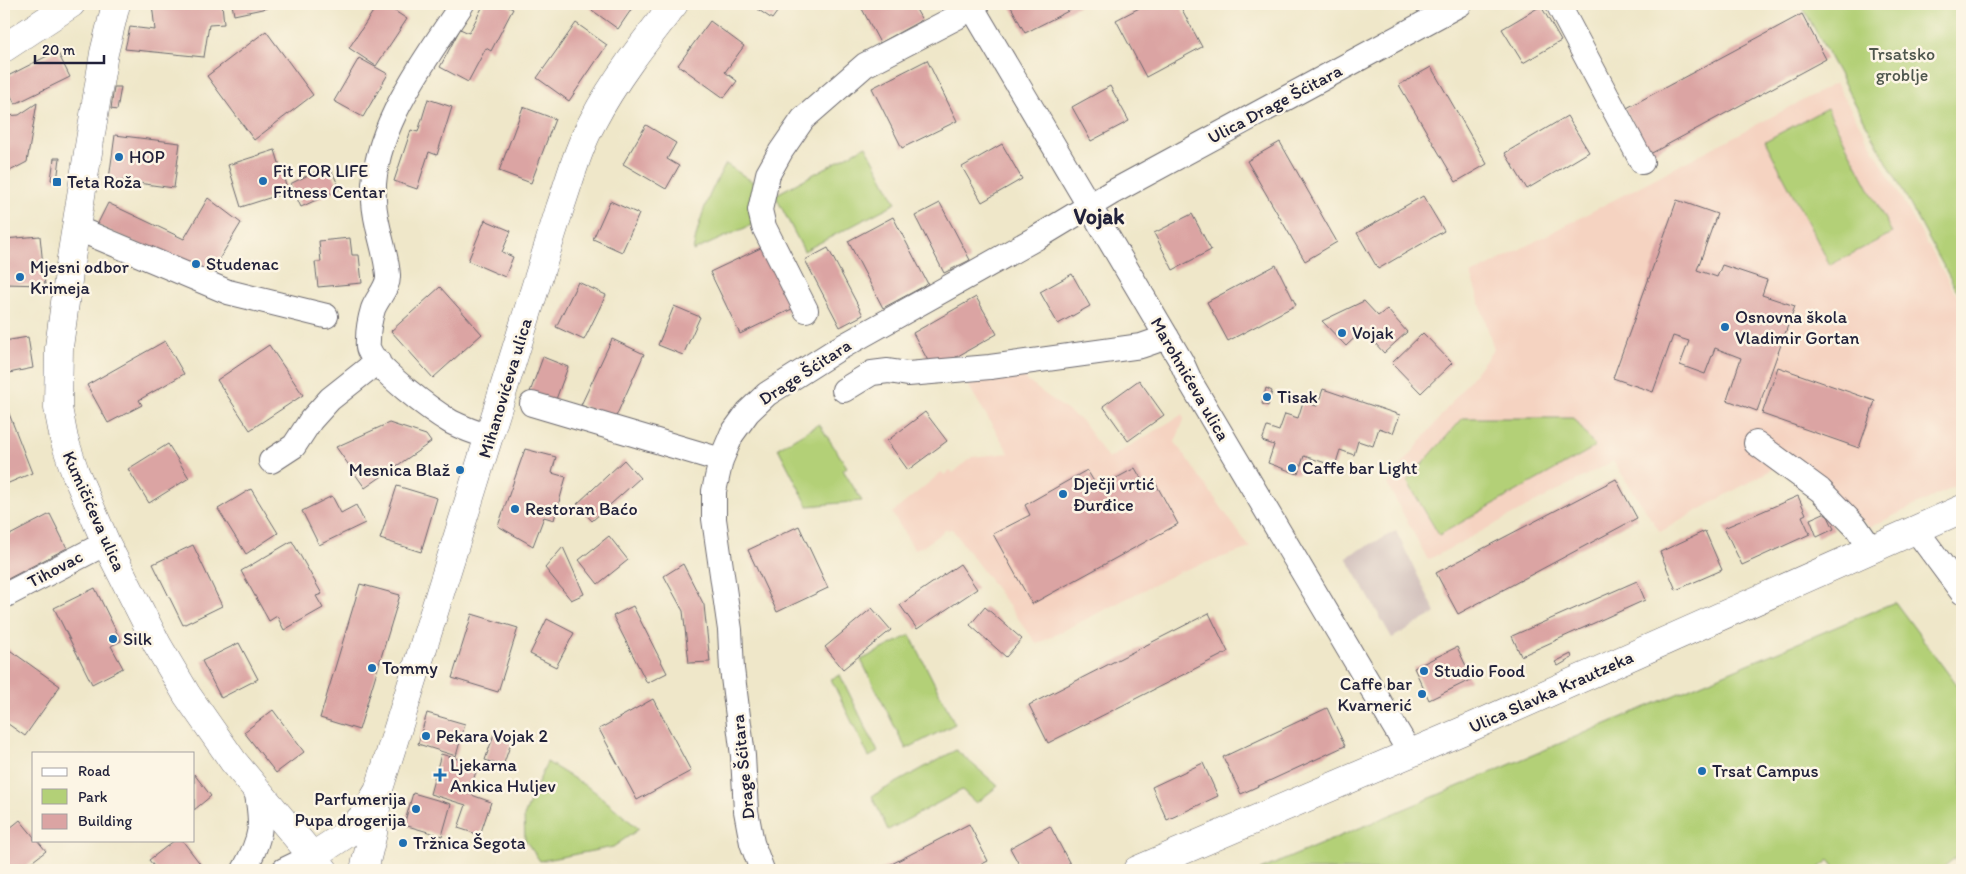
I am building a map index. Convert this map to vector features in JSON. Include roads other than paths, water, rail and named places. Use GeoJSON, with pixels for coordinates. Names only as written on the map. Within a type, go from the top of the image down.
{"type":"FeatureCollection","features":[{"type":"Feature","properties":{"kind":"street"},"geometry":{"type":"LineString","coordinates":[[4,48],[71,4]]}},
{"type":"Feature","properties":{"kind":"street","name":"Kumičićeva ulica"},"geometry":{"type":"LineString","coordinates":[[116,4],[104,53],[59,347],[58,408],[64,439],[75,472],[106,543],[157,644],[186,696],[233,761],[319,863]]}},
{"type":"Feature","properties":{"kind":"street"},"geometry":{"type":"LineString","coordinates":[[462,4],[424,62],[394,113],[383,144],[377,167],[373,200],[388,277],[373,309],[369,324],[368,350],[385,370],[427,406],[450,421],[490,437]]}},
{"type":"Feature","properties":{"kind":"street","name":"Mihanovićeva ulica"},"geometry":{"type":"LineString","coordinates":[[364,870],[374,833],[378,792],[560,208],[580,150],[606,97],[633,57],[674,4]]}},
{"type":"Feature","properties":{"kind":"street","name":"Ulica Drage Šćitara"},"geometry":{"type":"LineString","coordinates":[[1090,205],[1460,4]]}},
{"type":"Feature","properties":{"kind":"street"},"geometry":{"type":"LineString","coordinates":[[1558,4],[1642,162]]}},
{"type":"Feature","properties":{"kind":"street"},"geometry":{"type":"LineString","coordinates":[[806,310],[764,227],[760,210],[768,174],[774,163],[803,119],[865,65],[973,5]]}},
{"type":"Feature","properties":{"kind":"street","name":"Marohnićeva ulica"},"geometry":{"type":"LineString","coordinates":[[973,5],[1196,390],[1410,753]]}},
{"type":"Feature","properties":{"kind":"street","name":"Drage Šćitara"},"geometry":{"type":"LineString","coordinates":[[759,863],[752,843],[746,811],[743,756],[732,669],[730,630],[714,519],[714,491],[721,460],[732,434],[748,412],[766,394],[838,350],[1052,229],[1090,205]]}},
{"type":"Feature","properties":{"kind":"street"},"geometry":{"type":"LineString","coordinates":[[76,228],[228,292],[326,316]]}},
{"type":"Feature","properties":{"kind":"street"},"geometry":{"type":"LineString","coordinates":[[844,390],[872,373],[908,374],[990,367],[1141,346],[1167,337]]}},
{"type":"Feature","properties":{"kind":"street"},"geometry":{"type":"LineString","coordinates":[[270,461],[294,446],[311,420],[330,399],[378,361]]}},
{"type":"Feature","properties":{"kind":"street"},"geometry":{"type":"LineString","coordinates":[[532,404],[721,460]]}},
{"type":"Feature","properties":{"kind":"street"},"geometry":{"type":"LineString","coordinates":[[1756,443],[1820,490],[1856,526],[1872,550]]}},
{"type":"Feature","properties":{"kind":"street","name":"Ulica Slavka Krautzeka"},"geometry":{"type":"LineString","coordinates":[[1137,870],[1410,753],[1962,509]]}},
{"type":"Feature","properties":{"kind":"street"},"geometry":{"type":"LineString","coordinates":[[1916,530],[1962,592]]}},
{"type":"Feature","properties":{"kind":"street","name":"Tihovac"},"geometry":{"type":"LineString","coordinates":[[4,596],[106,543]]}},
{"type":"Feature","properties":{"kind":"street"},"geometry":{"type":"LineString","coordinates":[[244,870],[259,836],[261,816],[256,789]]}},
{"type":"Feature","properties":{"kind":"street","name":"Mihanovićeva ulica"},"geometry":{"type":"LineString","coordinates":[[319,863],[364,815],[378,792]]}},
{"type":"Feature","properties":{"kind":"street"},"geometry":{"type":"LineString","coordinates":[[284,870],[319,863]]}},
{"type":"Feature","properties":{"kind":"place","name":"HOP"},"geometry":{"type":"Point","coordinates":[119,157]}},
{"type":"Feature","properties":{"kind":"place","name":"Fit FOR LIFE Fitness Centar"},"geometry":{"type":"Point","coordinates":[263,181]}},
{"type":"Feature","properties":{"kind":"place","name":"Teta Roža"},"geometry":{"type":"Point","coordinates":[57,182]}},
{"type":"Feature","properties":{"kind":"place","name":"Studenac"},"geometry":{"type":"Point","coordinates":[196,264]}},
{"type":"Feature","properties":{"kind":"place","name":"Mjesni odbor Krimeja"},"geometry":{"type":"Point","coordinates":[20,277]}},
{"type":"Feature","properties":{"kind":"place","name":"Osnovna škola Vladimir Gortan"},"geometry":{"type":"Point","coordinates":[1725,327]}},
{"type":"Feature","properties":{"kind":"place","name":"Vojak"},"geometry":{"type":"Point","coordinates":[1342,333]}},
{"type":"Feature","properties":{"kind":"place","name":"Tisak"},"geometry":{"type":"Point","coordinates":[1267,397]}},
{"type":"Feature","properties":{"kind":"place","name":"Caffe bar Light"},"geometry":{"type":"Point","coordinates":[1292,468]}},
{"type":"Feature","properties":{"kind":"place","name":"Mesnica Blaž"},"geometry":{"type":"Point","coordinates":[460,470]}},
{"type":"Feature","properties":{"kind":"place","name":"Dječji vrtić Đurđice"},"geometry":{"type":"Point","coordinates":[1063,494]}},
{"type":"Feature","properties":{"kind":"place","name":"Restoran Baćo"},"geometry":{"type":"Point","coordinates":[515,509]}},
{"type":"Feature","properties":{"kind":"place","name":"Silk"},"geometry":{"type":"Point","coordinates":[113,639]}},
{"type":"Feature","properties":{"kind":"place","name":"Tommy"},"geometry":{"type":"Point","coordinates":[372,668]}},
{"type":"Feature","properties":{"kind":"place","name":"Studio Food"},"geometry":{"type":"Point","coordinates":[1424,671]}},
{"type":"Feature","properties":{"kind":"place","name":"Caffe bar Kvarnerić"},"geometry":{"type":"Point","coordinates":[1422,694]}},
{"type":"Feature","properties":{"kind":"place","name":"Pekara Vojak 2"},"geometry":{"type":"Point","coordinates":[426,736]}},
{"type":"Feature","properties":{"kind":"place","name":"Trsat Campus"},"geometry":{"type":"Point","coordinates":[1702,771]}},
{"type":"Feature","properties":{"kind":"place","name":"Ljekarna Ankica Huljev"},"geometry":{"type":"Point","coordinates":[440,775]}},
{"type":"Feature","properties":{"kind":"place","name":"Parfumerija Pupa drogerija"},"geometry":{"type":"Point","coordinates":[416,809]}},
{"type":"Feature","properties":{"kind":"place","name":"Tržnica Šegota"},"geometry":{"type":"Point","coordinates":[403,843]}},
{"type":"Feature","properties":{"kind":"district","name":"Vojak"},"geometry":{"type":"Point","coordinates":[1099,216]}},
{"type":"Feature","properties":{"kind":"park label","name":"Trsatsko groblje"},"geometry":{"type":"Point","coordinates":[1902,64]}}]}
